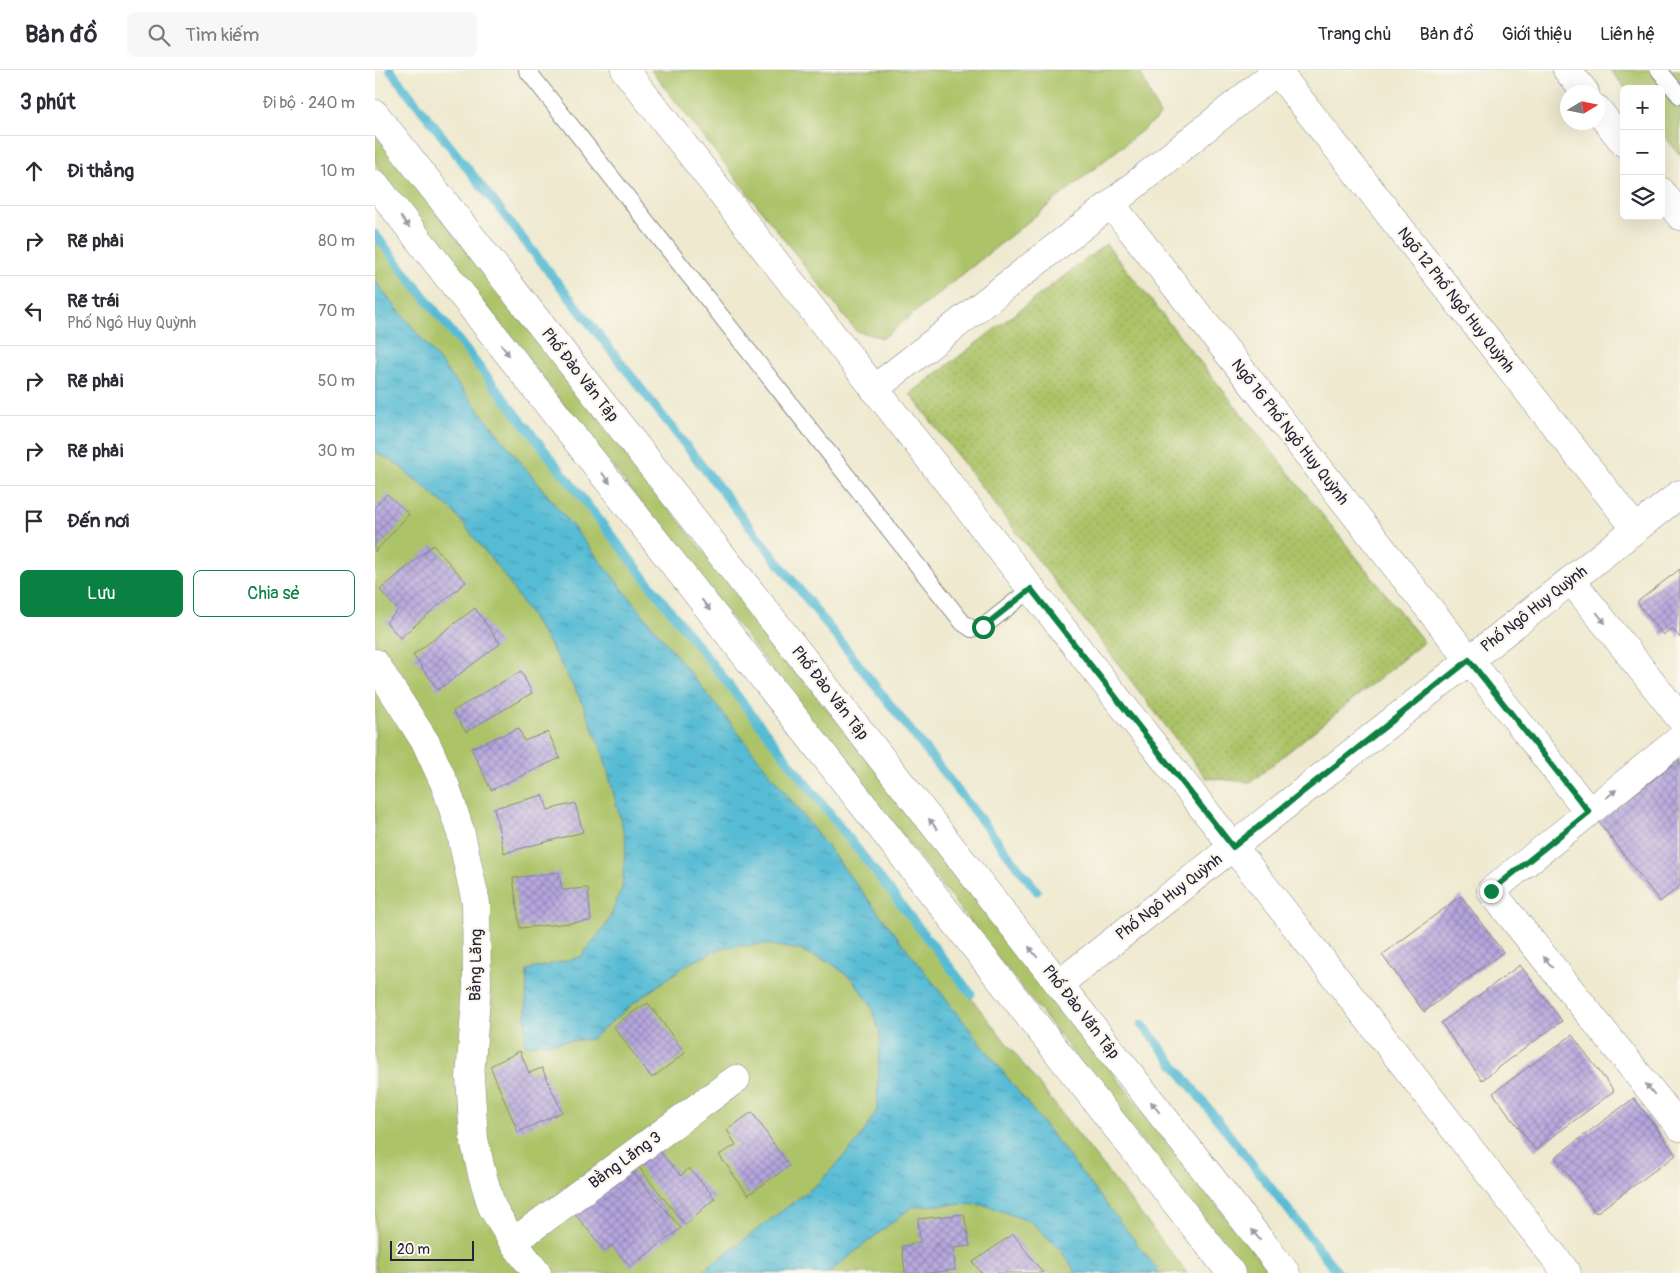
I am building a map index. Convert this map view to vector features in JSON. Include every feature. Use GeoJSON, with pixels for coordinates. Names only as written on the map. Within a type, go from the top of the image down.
{"type":"FeatureCollection","features":[{"type":"Feature","properties":{"kind":"street"},"geometry":{"type":"LineString","coordinates":[[625,70],[1567,1273]]}},
{"type":"Feature","properties":{"kind":"street"},"geometry":{"type":"LineString","coordinates":[[874,388],[1111,204],[1278,70]]}},
{"type":"Feature","properties":{"kind":"street","name":"Ngõ 12 Phố Ngô Huy Quỳnh"},"geometry":{"type":"LineString","coordinates":[[1278,70],[1636,529]]}},
{"type":"Feature","properties":{"kind":"street"},"geometry":{"type":"LineString","coordinates":[[1567,70],[1579,85]]}},
{"type":"Feature","properties":{"kind":"street","name":"Phố Đào Văn Tập"},"geometry":{"type":"LineString","coordinates":[[375,114],[1286,1273]]}},
{"type":"Feature","properties":{"kind":"street"},"geometry":{"type":"LineString","coordinates":[[1605,119],[1620,138]]}},
{"type":"Feature","properties":{"kind":"street"},"geometry":{"type":"LineString","coordinates":[[375,184],[1231,1273]]}},
{"type":"Feature","properties":{"kind":"street"},"geometry":{"type":"LineString","coordinates":[[1665,196],[1680,216]]}},
{"type":"Feature","properties":{"kind":"street","name":"Ngõ 16 Phố Ngô Huy Quỳnh"},"geometry":{"type":"LineString","coordinates":[[1111,204],[1589,812]]}},
{"type":"Feature","properties":{"kind":"street","name":"Phố Ngô Huy Quỳnh"},"geometry":{"type":"LineString","coordinates":[[1059,984],[1680,494]]}},
{"type":"Feature","properties":{"kind":"street"},"geometry":{"type":"LineString","coordinates":[[1571,580],[1680,718]]}},
{"type":"Feature","properties":{"kind":"street","name":"Bằng Lăng"},"geometry":{"type":"LineString","coordinates":[[375,663],[427,743],[446,788],[461,834],[476,903],[477,986],[469,1077],[474,1139],[482,1174],[493,1207],[513,1242],[537,1273]]}},
{"type":"Feature","properties":{"kind":"street"},"geometry":{"type":"LineString","coordinates":[[1680,739],[1491,891],[1680,1127]]}},
{"type":"Feature","properties":{"kind":"street","name":"Bằng Lăng 3"},"geometry":{"type":"LineString","coordinates":[[513,1242],[736,1079]]}},
{"type":"Feature","properties":{"kind":"lane"},"geometry":{"type":"LineString","coordinates":[[527,70],[963,623],[972,629],[983,627],[1031,589]]}},
{"type":"Feature","properties":{"kind":"lane"},"geometry":{"type":"LineString","coordinates":[[1659,70],[1680,96]]}},
{"type":"Feature","properties":{"kind":"green space"},"geometry":{"type":"Polygon","coordinates":[[[651,70],[1139,70],[1160,116],[883,338],[856,331],[651,70]]]}},
{"type":"Feature","properties":{"kind":"green space"},"geometry":{"type":"Polygon","coordinates":[[[1610,70],[1680,70],[1680,155],[1665,137],[1665,85],[1623,85],[1610,70]]]}},
{"type":"Feature","properties":{"kind":"green space"},"geometry":{"type":"Polygon","coordinates":[[[375,134],[1270,1273],[1246,1273],[375,164],[375,134]]]}},
{"type":"Feature","properties":{"kind":"green space"},"geometry":{"type":"Polygon","coordinates":[[[375,239],[1187,1273],[375,1273],[375,239]]]}},
{"type":"Feature","properties":{"kind":"green space"},"geometry":{"type":"Polygon","coordinates":[[[1106,244],[1424,642],[1251,782],[1206,778],[910,394],[1106,244]]]}},
{"type":"Feature","properties":{"kind":"water"},"geometry":{"type":"Polygon","coordinates":[[[375,281],[725,716],[1160,1273],[1076,1273],[1061,1250],[1031,1222],[985,1205],[953,1204],[912,1207],[828,1273],[700,1273],[820,1182],[859,1140],[877,1110],[880,1033],[870,1003],[852,979],[831,963],[799,950],[767,944],[724,947],[686,965],[634,1003],[591,1039],[525,1045],[527,970],[581,957],[608,922],[622,888],[626,841],[603,753],[581,700],[551,647],[504,575],[453,511],[393,461],[375,452],[375,281]]]}},
{"type":"Feature","properties":{"kind":"building"},"geometry":{"type":"Polygon","coordinates":[[[387,494],[409,514],[375,552],[375,507],[387,494]]]}},
{"type":"Feature","properties":{"kind":"building"},"geometry":{"type":"Polygon","coordinates":[[[433,545],[466,582],[400,638],[386,622],[398,610],[380,590],[433,545]]]}},
{"type":"Feature","properties":{"kind":"building"},"geometry":{"type":"Polygon","coordinates":[[[1680,569],[1680,638],[1672,628],[1663,635],[1637,602],[1680,569]]]}},
{"type":"Feature","properties":{"kind":"building"},"geometry":{"type":"Polygon","coordinates":[[[475,608],[500,644],[438,690],[413,655],[475,608]]]}},
{"type":"Feature","properties":{"kind":"building"},"geometry":{"type":"Polygon","coordinates":[[[521,671],[532,693],[466,732],[453,711],[521,671]]]}},
{"type":"Feature","properties":{"kind":"building"},"geometry":{"type":"Polygon","coordinates":[[[519,728],[524,741],[548,732],[560,758],[491,790],[471,748],[519,728]]]}},
{"type":"Feature","properties":{"kind":"building"},"geometry":{"type":"Polygon","coordinates":[[[1680,759],[1680,886],[1660,902],[1599,822],[1680,759]]]}},
{"type":"Feature","properties":{"kind":"building"},"geometry":{"type":"Polygon","coordinates":[[[543,795],[548,810],[575,803],[583,832],[504,853],[494,808],[543,795]]]}},
{"type":"Feature","properties":{"kind":"building"},"geometry":{"type":"Polygon","coordinates":[[[559,872],[562,890],[588,888],[591,921],[520,928],[513,878],[559,872]]]}},
{"type":"Feature","properties":{"kind":"building"},"geometry":{"type":"Polygon","coordinates":[[[1461,896],[1503,952],[1424,1012],[1382,955],[1461,896]]]}},
{"type":"Feature","properties":{"kind":"building"},"geometry":{"type":"Polygon","coordinates":[[[1520,965],[1562,1021],[1482,1080],[1441,1023],[1520,965]]]}},
{"type":"Feature","properties":{"kind":"building"},"geometry":{"type":"Polygon","coordinates":[[[648,1003],[685,1053],[652,1078],[614,1027],[648,1003]]]}},
{"type":"Feature","properties":{"kind":"building"},"geometry":{"type":"Polygon","coordinates":[[[1572,1035],[1614,1091],[1535,1150],[1493,1093],[1572,1035]]]}},
{"type":"Feature","properties":{"kind":"building"},"geometry":{"type":"Polygon","coordinates":[[[520,1051],[529,1073],[542,1068],[562,1112],[518,1132],[490,1066],[520,1051]]]}},
{"type":"Feature","properties":{"kind":"building"},"geometry":{"type":"Polygon","coordinates":[[[1634,1098],[1676,1155],[1596,1213],[1555,1157],[1634,1098]]]}},
{"type":"Feature","properties":{"kind":"building"},"geometry":{"type":"Polygon","coordinates":[[[752,1112],[789,1166],[748,1195],[719,1155],[736,1145],[727,1130],[752,1112]]]}},
{"type":"Feature","properties":{"kind":"building"},"geometry":{"type":"Polygon","coordinates":[[[657,1148],[681,1176],[689,1168],[715,1198],[685,1225],[637,1165],[657,1148]]]}},
{"type":"Feature","properties":{"kind":"building"},"geometry":{"type":"Polygon","coordinates":[[[630,1169],[681,1228],[631,1267],[611,1245],[605,1251],[575,1214],[630,1169]]]}},
{"type":"Feature","properties":{"kind":"building"},"geometry":{"type":"Polygon","coordinates":[[[964,1214],[970,1246],[954,1248],[955,1270],[905,1273],[902,1246],[920,1243],[918,1219],[964,1214]]]}},
{"type":"Feature","properties":{"kind":"building"},"geometry":{"type":"Polygon","coordinates":[[[1013,1234],[1043,1273],[981,1273],[973,1262],[1013,1234]]]}},
{"type":"Feature","properties":{"kind":"waterway"},"geometry":{"type":"LineString","coordinates":[[390,70],[1037,891]]}},
{"type":"Feature","properties":{"kind":"waterway"},"geometry":{"type":"LineString","coordinates":[[375,234],[971,994]]}},
{"type":"Feature","properties":{"kind":"waterway"},"geometry":{"type":"LineString","coordinates":[[1142,1024],[1338,1273]]}},
{"type":"Feature","properties":{"kind":"route"},"geometry":{"type":"LineString","coordinates":[[983,627],[1031,589],[1233,847],[1469,660],[1589,812],[1491,891]]}}]}
